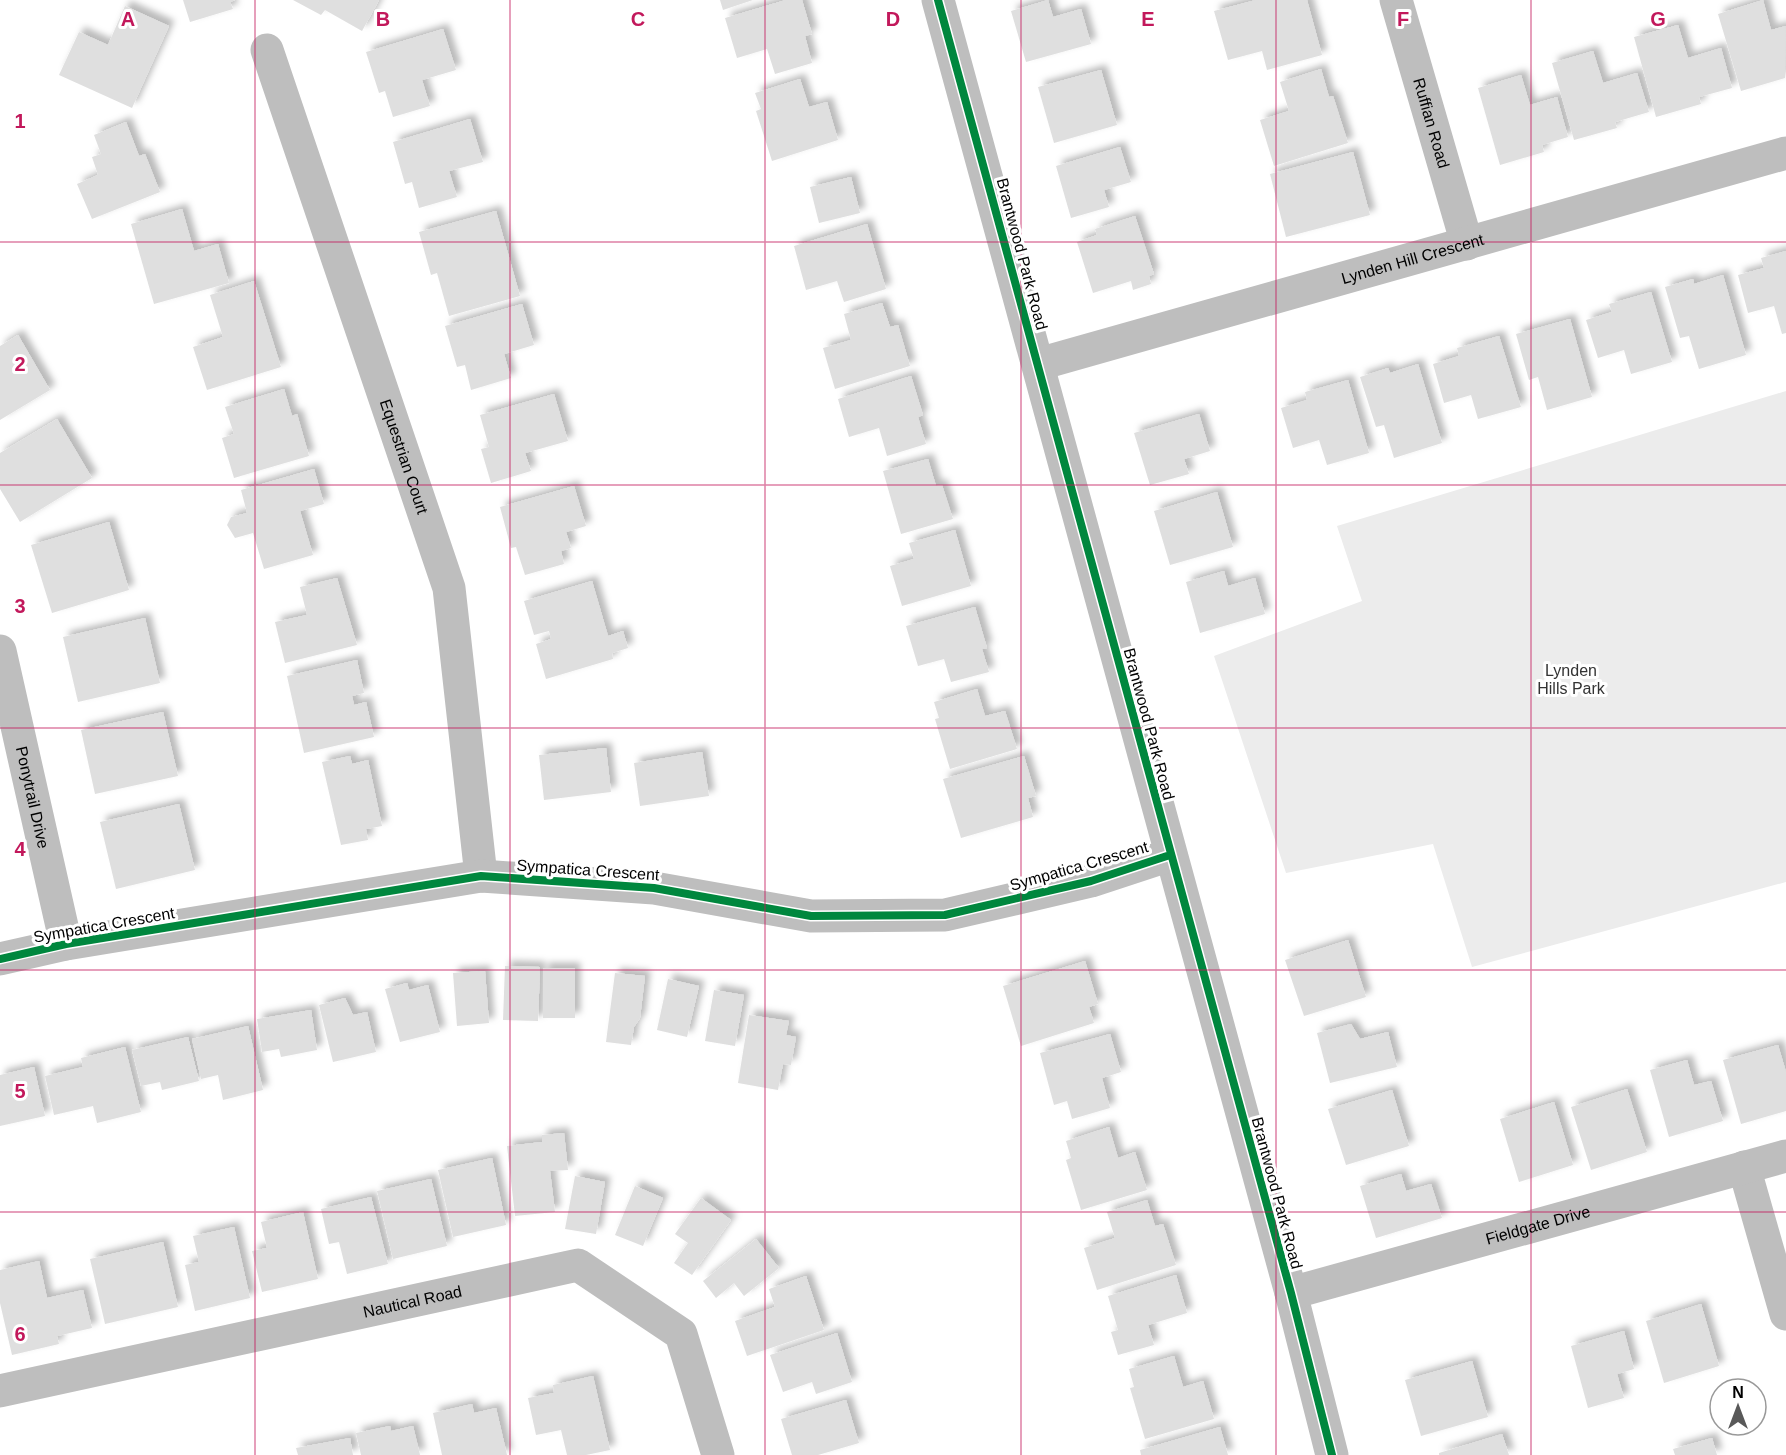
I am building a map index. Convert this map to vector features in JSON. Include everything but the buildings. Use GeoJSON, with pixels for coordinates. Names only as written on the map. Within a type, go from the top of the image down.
{"type":"FeatureCollection","features":[{"type":"Feature","properties":{"kind":"street","name":"Brantwood Park Road"},"geometry":{"type":"LineString","coordinates":[[938,0],[1291,1293],[1332,1455]]}},
{"type":"Feature","properties":{"kind":"street","name":"Ruffian Road"},"geometry":{"type":"LineString","coordinates":[[1396,0],[1467,244]]}},
{"type":"Feature","properties":{"kind":"street","name":"Equestrian Court"},"geometry":{"type":"LineString","coordinates":[[267,50],[449,588],[481,876]]}},
{"type":"Feature","properties":{"kind":"street","name":"Lynden Hill Crescent"},"geometry":{"type":"LineString","coordinates":[[1039,364],[1786,153]]}},
{"type":"Feature","properties":{"kind":"street","name":"Ponytrail Drive"},"geometry":{"type":"LineString","coordinates":[[0,651],[66,944]]}},
{"type":"Feature","properties":{"kind":"street","name":"Sympatica Crescent"},"geometry":{"type":"LineString","coordinates":[[0,959],[66,944],[481,876],[654,888],[810,916],[945,915],[1091,880],[1170,855]]}},
{"type":"Feature","properties":{"kind":"street","name":"Fieldgate Drive"},"geometry":{"type":"LineString","coordinates":[[1291,1293],[1786,1156]]}},
{"type":"Feature","properties":{"kind":"street"},"geometry":{"type":"LineString","coordinates":[[1744,1167],[1786,1314]]}},
{"type":"Feature","properties":{"kind":"street","name":"Nautical Road"},"geometry":{"type":"LineString","coordinates":[[0,1391],[578,1265],[681,1334],[718,1455]]}},
{"type":"Feature","properties":{"kind":"green space","name":"Lynden Hills Park"},"geometry":{"type":"Polygon","coordinates":[[[1786,391],[1786,882],[1472,967],[1433,844],[1286,873],[1214,656],[1362,601],[1337,526],[1786,391]]]}},
{"type":"Feature","properties":{"kind":"cycle path"},"geometry":{"type":"LineString","coordinates":[[938,0],[1291,1293],[1332,1455]]}},
{"type":"Feature","properties":{"kind":"cycle path"},"geometry":{"type":"LineString","coordinates":[[0,959],[66,944],[481,876],[654,888],[811,916],[945,915],[1091,881],[1170,855]]}}]}
